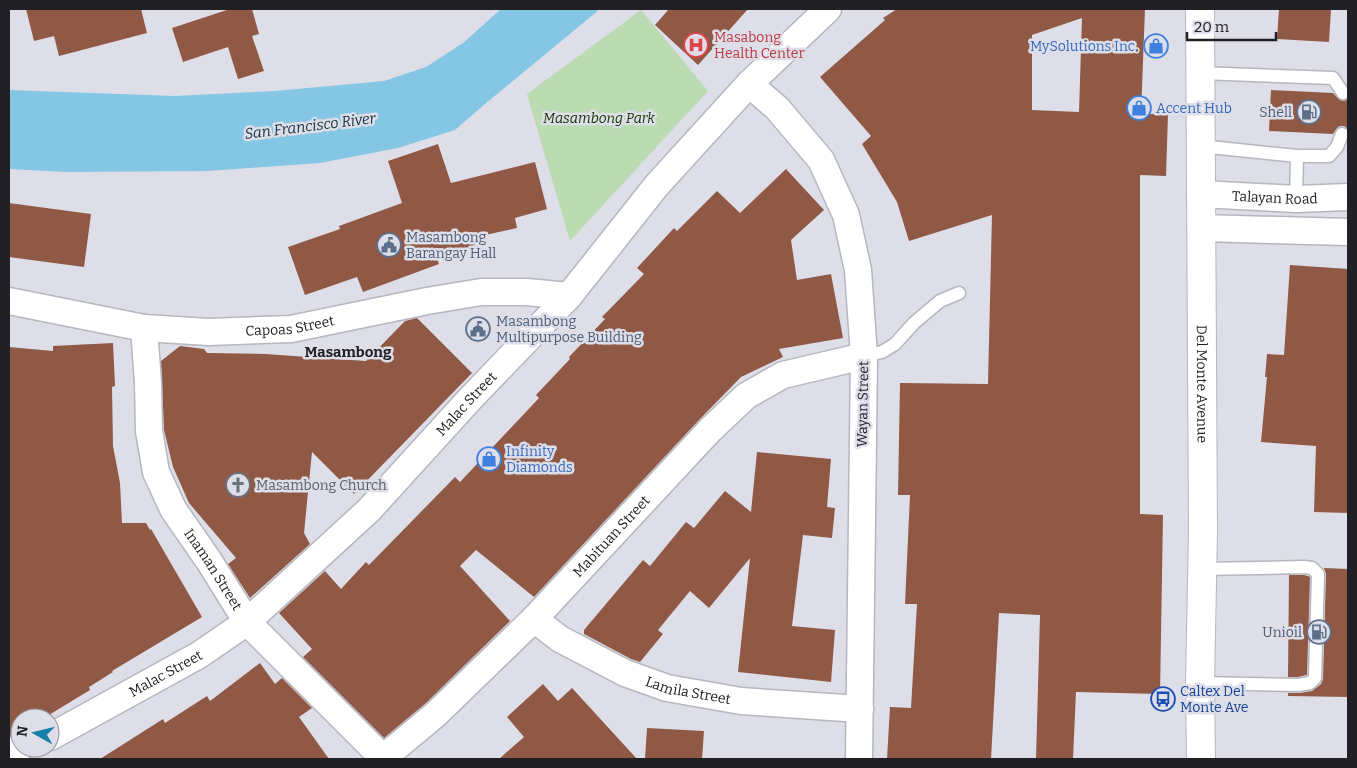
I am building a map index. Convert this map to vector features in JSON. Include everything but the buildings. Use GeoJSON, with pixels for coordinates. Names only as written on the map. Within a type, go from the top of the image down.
{"type":"FeatureCollection","features":[{"type":"Feature","properties":{"kind":"main road","name":"Del Monte Avenue"},"geometry":{"type":"LineString","coordinates":[[1200,9],[1204,532],[1200,683],[1201,759]]}},
{"type":"Feature","properties":{"kind":"street","name":"Malac Street"},"geometry":{"type":"LineString","coordinates":[[60,731],[199,655],[247,622],[369,510],[468,400],[569,296],[657,185],[749,84],[828,9]]}},
{"type":"Feature","properties":{"kind":"street","name":"Wayan Street"},"geometry":{"type":"LineString","coordinates":[[749,84],[777,108],[821,160],[846,215],[858,270],[864,356],[859,759]]}},
{"type":"Feature","properties":{"kind":"street","name":"Talayan Road"},"geometry":{"type":"LineString","coordinates":[[1201,194],[1296,199],[1348,197]]}},
{"type":"Feature","properties":{"kind":"street"},"geometry":{"type":"LineString","coordinates":[[1201,228],[1348,232]]}},
{"type":"Feature","properties":{"kind":"street","name":"Capoas Street"},"geometry":{"type":"LineString","coordinates":[[9,300],[144,328],[208,332],[291,329],[481,292],[527,292],[569,296]]}},
{"type":"Feature","properties":{"kind":"street","name":"Inaman Street"},"geometry":{"type":"LineString","coordinates":[[144,328],[149,431],[156,472],[173,509],[209,561],[247,622],[383,759]]}},
{"type":"Feature","properties":{"kind":"street","name":"Mabituan Street"},"geometry":{"type":"LineString","coordinates":[[383,759],[436,714],[534,618],[710,430],[746,396],[782,374],[864,356]]}},
{"type":"Feature","properties":{"kind":"street","name":"Lamila Street"},"geometry":{"type":"LineString","coordinates":[[534,618],[560,639],[617,669],[667,688],[741,701],[860,709]]}},
{"type":"Feature","properties":{"kind":"lane"},"geometry":{"type":"LineString","coordinates":[[1200,73],[1334,78],[1343,93]]}},
{"type":"Feature","properties":{"kind":"lane"},"geometry":{"type":"LineString","coordinates":[[1200,146],[1297,156],[1329,156],[1337,147],[1342,134]]}},
{"type":"Feature","properties":{"kind":"lane"},"geometry":{"type":"LineString","coordinates":[[1296,199],[1297,156]]}},
{"type":"Feature","properties":{"kind":"lane"},"geometry":{"type":"LineString","coordinates":[[864,356],[882,352],[895,344],[914,323],[940,301],[959,293]]}},
{"type":"Feature","properties":{"kind":"lane"},"geometry":{"type":"LineString","coordinates":[[1200,683],[1300,685],[1310,683],[1316,678],[1318,593],[1318,574],[1312,568],[1202,569]]}},
{"type":"Feature","properties":{"kind":"green space","name":"Masambong Park"},"geometry":{"type":"Polygon","coordinates":[[[641,10],[708,91],[570,241],[527,94],[641,10]]]}},
{"type":"Feature","properties":{"kind":"water","name":"San Francisco River"},"geometry":{"type":"Polygon","coordinates":[[[501,9],[600,9],[455,130],[398,148],[320,163],[208,171],[66,172],[9,169],[9,90],[175,96],[275,91],[384,81],[426,67],[463,43],[501,9]]]}},
{"type":"Feature","properties":{"kind":"place","name":"Masabong Health Center"},"geometry":{"type":"Point","coordinates":[696,45]}},
{"type":"Feature","properties":{"kind":"place","name":"MySolutions Inc."},"geometry":{"type":"Point","coordinates":[1156,46]}},
{"type":"Feature","properties":{"kind":"place","name":"Accent Hub"},"geometry":{"type":"Point","coordinates":[1139,108]}},
{"type":"Feature","properties":{"kind":"place","name":"Shell"},"geometry":{"type":"Point","coordinates":[1309,112]}},
{"type":"Feature","properties":{"kind":"place","name":"Masambong Barangay Hall"},"geometry":{"type":"Point","coordinates":[389,245]}},
{"type":"Feature","properties":{"kind":"place","name":"Masambong Multipurpose Building"},"geometry":{"type":"Point","coordinates":[478,329]}},
{"type":"Feature","properties":{"kind":"place","name":"Infinity Diamonds"},"geometry":{"type":"Point","coordinates":[489,459]}},
{"type":"Feature","properties":{"kind":"place","name":"Masambong Church"},"geometry":{"type":"Point","coordinates":[238,485]}},
{"type":"Feature","properties":{"kind":"place","name":"Unioil"},"geometry":{"type":"Point","coordinates":[1319,632]}},
{"type":"Feature","properties":{"kind":"place","name":"Caltex Del Monte Ave"},"geometry":{"type":"Point","coordinates":[1163,699]}},
{"type":"Feature","properties":{"kind":"district","name":"Masambong"},"geometry":{"type":"Point","coordinates":[348,352]}}]}
